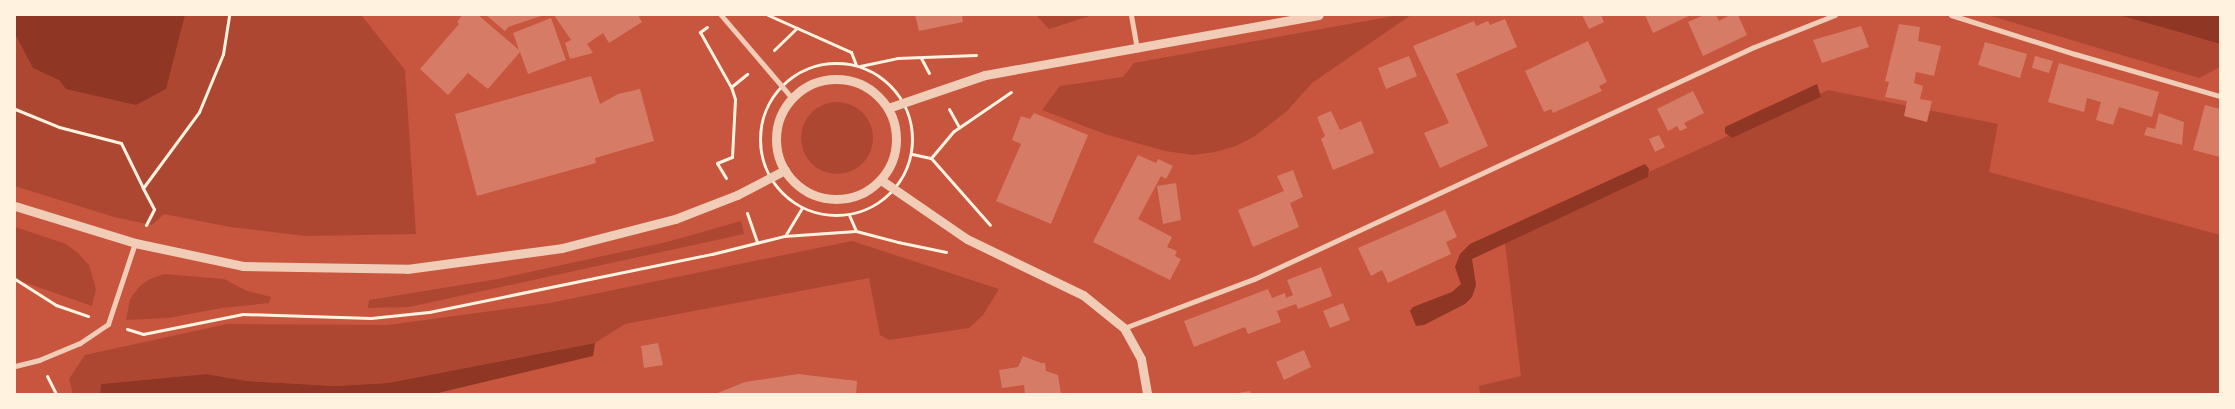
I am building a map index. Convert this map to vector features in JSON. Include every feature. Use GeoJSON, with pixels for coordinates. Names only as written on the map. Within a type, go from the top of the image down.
{"type":"FeatureCollection","features":[{"type":"Feature","properties":{"kind":"street"},"geometry":{"type":"LineString","coordinates":[[1132,15],[1137,49]]}},
{"type":"Feature","properties":{"kind":"street"},"geometry":{"type":"LineString","coordinates":[[888,108],[985,75],[1318,15]]}},
{"type":"Feature","properties":{"kind":"street"},"geometry":{"type":"LineString","coordinates":[[1124,328],[1254,279],[1754,47],[1835,15]]}},
{"type":"Feature","properties":{"kind":"street"},"geometry":{"type":"LineString","coordinates":[[1951,15],[2075,54],[2220,96]]}},
{"type":"Feature","properties":{"kind":"street"},"geometry":{"type":"LineString","coordinates":[[721,16],[792,98]]}},
{"type":"Feature","properties":{"kind":"street"},"geometry":{"type":"LineString","coordinates":[[825,80],[849,80],[872,90],[888,108],[894,120],[896,145],[888,170],[880,180],[863,193],[846,198],[830,199],[808,192],[799,186],[785,170],[776,145],[776,132],[785,108],[802,89],[825,80]]}},
{"type":"Feature","properties":{"kind":"street"},"geometry":{"type":"LineString","coordinates":[[15,206],[135,243],[243,266],[406,269],[562,248],[675,218],[737,195],[785,170]]}},
{"type":"Feature","properties":{"kind":"street"},"geometry":{"type":"LineString","coordinates":[[880,180],[967,239],[1083,295],[1124,328],[1141,359],[1147,394]]}},
{"type":"Feature","properties":{"kind":"street"},"geometry":{"type":"LineString","coordinates":[[15,366],[39,360],[80,343],[108,324],[135,243]]}},
{"type":"Feature","properties":{"kind":"path"},"geometry":{"type":"LineString","coordinates":[[143,188],[198,112],[223,54],[229,15]]}},
{"type":"Feature","properties":{"kind":"path"},"geometry":{"type":"LineString","coordinates":[[768,15],[851,52],[857,66]]}},
{"type":"Feature","properties":{"kind":"path"},"geometry":{"type":"LineString","coordinates":[[721,16],[700,32],[731,87],[735,99],[732,157],[718,163],[753,226],[757,242]]}},
{"type":"Feature","properties":{"kind":"path"},"geometry":{"type":"LineString","coordinates":[[731,87],[797,28]]}},
{"type":"Feature","properties":{"kind":"path"},"geometry":{"type":"LineString","coordinates":[[857,66],[897,58],[977,55]]}},
{"type":"Feature","properties":{"kind":"path"},"geometry":{"type":"LineString","coordinates":[[840,63],[857,66],[885,80],[904,102],[912,128],[912,154],[902,179],[894,190],[880,202],[866,210],[849,215],[817,213],[802,208],[784,195],[770,178],[760,147],[760,130],[768,106],[782,86],[794,75],[808,68],[840,63]]}},
{"type":"Feature","properties":{"kind":"path"},"geometry":{"type":"LineString","coordinates":[[931,158],[954,131],[996,104],[1017,87]]}},
{"type":"Feature","properties":{"kind":"path"},"geometry":{"type":"LineString","coordinates":[[15,109],[59,127],[121,143],[154,209],[135,243]]}},
{"type":"Feature","properties":{"kind":"path"},"geometry":{"type":"LineString","coordinates":[[912,154],[931,158],[995,231]]}},
{"type":"Feature","properties":{"kind":"path"},"geometry":{"type":"LineString","coordinates":[[784,236],[802,208]]}},
{"type":"Feature","properties":{"kind":"path"},"geometry":{"type":"LineString","coordinates":[[849,215],[856,231]]}},
{"type":"Feature","properties":{"kind":"path"},"geometry":{"type":"LineString","coordinates":[[15,279],[56,305],[108,324],[144,334],[243,314],[371,318],[406,316],[712,254],[784,236],[856,231],[953,253]]}},
{"type":"Feature","properties":{"kind":"shaded area"},"geometry":{"type":"Polygon","coordinates":[[[15,15],[361,15],[405,70],[416,234],[306,236],[230,227],[164,214],[152,225],[114,217],[15,186],[15,15]]]}},
{"type":"Feature","properties":{"kind":"shaded area"},"geometry":{"type":"Polygon","coordinates":[[[15,15],[185,15],[166,89],[136,105],[66,89],[59,80],[33,68],[15,34],[15,15]]]}},
{"type":"Feature","properties":{"kind":"shaded area"},"geometry":{"type":"Polygon","coordinates":[[[1036,15],[1093,15],[1049,29],[1036,15]]]}},
{"type":"Feature","properties":{"kind":"shaded area"},"geometry":{"type":"Polygon","coordinates":[[[1399,15],[1411,15],[1312,83],[1287,111],[1255,136],[1236,146],[1215,152],[1193,155],[1165,151],[1105,134],[1042,110],[1060,86],[1123,77],[1134,63],[1399,15]]]}},
{"type":"Feature","properties":{"kind":"shaded area"},"geometry":{"type":"Polygon","coordinates":[[[1988,15],[2118,15],[2220,44],[2220,67],[2199,78],[1988,15]]]}},
{"type":"Feature","properties":{"kind":"shaded area"},"geometry":{"type":"Polygon","coordinates":[[[2118,15],[2220,15],[2220,44],[2175,31],[2118,15]]]}},
{"type":"Feature","properties":{"kind":"shaded area"},"geometry":{"type":"Polygon","coordinates":[[[1817,84],[1821,97],[1732,138],[1725,133],[1725,127],[1817,84]]]}},
{"type":"Feature","properties":{"kind":"shaded area"},"geometry":{"type":"Polygon","coordinates":[[[1828,90],[1998,124],[1989,172],[2220,235],[2220,394],[1480,394],[1479,386],[1521,376],[1505,243],[1648,177],[1649,172],[1728,136],[1732,138],[1821,97],[1820,94],[1828,90]]]}},
{"type":"Feature","properties":{"kind":"shaded area"},"geometry":{"type":"Polygon","coordinates":[[[837,102],[857,108],[867,118],[873,138],[867,158],[857,168],[837,174],[817,168],[807,158],[801,138],[807,118],[817,108],[837,102]]]}},
{"type":"Feature","properties":{"kind":"shaded area"},"geometry":{"type":"Polygon","coordinates":[[[1645,164],[1649,169],[1648,177],[1472,259],[1476,285],[1472,297],[1465,304],[1424,325],[1416,326],[1410,311],[1413,307],[1452,292],[1461,284],[1455,267],[1460,254],[1470,244],[1645,164]]]}},
{"type":"Feature","properties":{"kind":"shaded area"},"geometry":{"type":"Polygon","coordinates":[[[741,221],[744,234],[409,307],[368,308],[369,300],[498,279],[667,242],[741,221]]]}},
{"type":"Feature","properties":{"kind":"shaded area"},"geometry":{"type":"Polygon","coordinates":[[[15,227],[66,244],[78,253],[89,265],[96,289],[92,306],[15,279],[15,227]]]}},
{"type":"Feature","properties":{"kind":"shaded area"},"geometry":{"type":"Polygon","coordinates":[[[852,241],[999,289],[983,315],[969,328],[889,340],[880,335],[869,278],[625,324],[595,343],[388,383],[335,386],[247,381],[206,374],[101,384],[100,394],[73,394],[69,379],[85,355],[227,324],[388,325],[550,303],[852,241]]]}},
{"type":"Feature","properties":{"kind":"shaded area"},"geometry":{"type":"Polygon","coordinates":[[[164,274],[224,279],[247,291],[271,297],[269,303],[222,308],[168,318],[126,320],[130,299],[140,286],[148,280],[164,274]]]}},
{"type":"Feature","properties":{"kind":"shaded area"},"geometry":{"type":"Polygon","coordinates":[[[595,343],[593,356],[434,394],[100,394],[101,384],[206,374],[247,381],[335,386],[388,383],[595,343]]]}},
{"type":"Feature","properties":{"kind":"building"},"geometry":{"type":"Polygon","coordinates":[[[462,15],[478,15],[519,50],[513,33],[551,18],[566,60],[528,74],[520,52],[488,89],[468,73],[448,95],[420,69],[459,24],[457,22],[462,15]]]}},
{"type":"Feature","properties":{"kind":"building"},"geometry":{"type":"Polygon","coordinates":[[[486,15],[544,15],[508,27],[505,31],[486,15]]]}},
{"type":"Feature","properties":{"kind":"building"},"geometry":{"type":"Polygon","coordinates":[[[554,15],[638,15],[642,22],[609,43],[603,33],[587,44],[593,53],[570,59],[565,43],[571,40],[554,15]]]}},
{"type":"Feature","properties":{"kind":"building"},"geometry":{"type":"Polygon","coordinates":[[[915,15],[962,15],[963,22],[919,31],[915,15]]]}},
{"type":"Feature","properties":{"kind":"building"},"geometry":{"type":"Polygon","coordinates":[[[1582,15],[1601,15],[1604,22],[1589,29],[1582,15]]]}},
{"type":"Feature","properties":{"kind":"building"},"geometry":{"type":"Polygon","coordinates":[[[1645,15],[1691,15],[1653,33],[1645,15]]]}},
{"type":"Feature","properties":{"kind":"building"},"geometry":{"type":"Polygon","coordinates":[[[1704,15],[1716,15],[1719,21],[1730,15],[1738,15],[1747,35],[1703,56],[1688,22],[1704,15]]]}},
{"type":"Feature","properties":{"kind":"building"},"geometry":{"type":"Polygon","coordinates":[[[1505,19],[1517,47],[1456,74],[1488,146],[1440,168],[1424,133],[1449,123],[1413,46],[1474,21],[1476,26],[1488,21],[1490,25],[1505,19]]]}},
{"type":"Feature","properties":{"kind":"building"},"geometry":{"type":"Polygon","coordinates":[[[1899,24],[1920,27],[1918,41],[1941,46],[1934,76],[1916,72],[1914,83],[1923,86],[1920,99],[1932,101],[1927,122],[1904,116],[1907,101],[1885,97],[1889,82],[1885,81],[1899,24]]]}},
{"type":"Feature","properties":{"kind":"building"},"geometry":{"type":"Polygon","coordinates":[[[1861,26],[1869,47],[1822,63],[1813,40],[1861,26]]]}},
{"type":"Feature","properties":{"kind":"building"},"geometry":{"type":"Polygon","coordinates":[[[1588,41],[1607,82],[1599,86],[1602,91],[1553,113],[1551,109],[1544,112],[1525,71],[1588,41]]]}},
{"type":"Feature","properties":{"kind":"building"},"geometry":{"type":"Polygon","coordinates":[[[1985,42],[2027,54],[2020,78],[1978,65],[1985,42]]]}},
{"type":"Feature","properties":{"kind":"building"},"geometry":{"type":"Polygon","coordinates":[[[1409,56],[1417,76],[1386,89],[1378,68],[1409,56]]]}},
{"type":"Feature","properties":{"kind":"building"},"geometry":{"type":"Polygon","coordinates":[[[2035,56],[2053,61],[2049,73],[2032,68],[2035,56]]]}},
{"type":"Feature","properties":{"kind":"building"},"geometry":{"type":"Polygon","coordinates":[[[2059,63],[2159,92],[2152,117],[2119,107],[2113,125],[2096,120],[2101,102],[2087,98],[2084,112],[2048,102],[2059,63]]]}},
{"type":"Feature","properties":{"kind":"building"},"geometry":{"type":"Polygon","coordinates":[[[591,76],[600,104],[618,94],[640,89],[654,141],[595,158],[596,163],[477,196],[455,114],[591,76]]]}},
{"type":"Feature","properties":{"kind":"building"},"geometry":{"type":"Polygon","coordinates":[[[1693,91],[1704,113],[1684,123],[1687,128],[1680,131],[1677,126],[1668,131],[1657,109],[1693,91]]]}},
{"type":"Feature","properties":{"kind":"building"},"geometry":{"type":"Polygon","coordinates":[[[2205,105],[2220,109],[2220,157],[2193,150],[2205,105]]]}},
{"type":"Feature","properties":{"kind":"building"},"geometry":{"type":"Polygon","coordinates":[[[1331,111],[1340,130],[1361,121],[1374,153],[1333,170],[1321,139],[1325,136],[1317,117],[1331,111]]]}},
{"type":"Feature","properties":{"kind":"building"},"geometry":{"type":"Polygon","coordinates":[[[1034,113],[1088,135],[1051,224],[996,201],[1021,144],[1012,140],[1021,116],[1030,119],[1034,113]]]}},
{"type":"Feature","properties":{"kind":"building"},"geometry":{"type":"Polygon","coordinates":[[[2159,113],[2184,122],[2182,145],[2144,135],[2147,127],[2155,129],[2159,113]]]}},
{"type":"Feature","properties":{"kind":"building"},"geometry":{"type":"Polygon","coordinates":[[[1659,135],[1665,147],[1655,152],[1649,139],[1659,135]]]}},
{"type":"Feature","properties":{"kind":"building"},"geometry":{"type":"Polygon","coordinates":[[[1138,155],[1156,163],[1158,159],[1173,166],[1166,179],[1161,176],[1138,219],[1172,237],[1167,247],[1177,251],[1175,256],[1181,259],[1170,280],[1093,242],[1138,155]]]}},
{"type":"Feature","properties":{"kind":"building"},"geometry":{"type":"Polygon","coordinates":[[[1293,170],[1303,197],[1290,203],[1299,227],[1253,247],[1238,210],[1284,191],[1277,176],[1293,170]]]}},
{"type":"Feature","properties":{"kind":"building"},"geometry":{"type":"Polygon","coordinates":[[[1176,183],[1181,220],[1163,224],[1157,186],[1176,183]]]}},
{"type":"Feature","properties":{"kind":"building"},"geometry":{"type":"Polygon","coordinates":[[[1445,210],[1457,237],[1446,242],[1451,254],[1388,283],[1382,270],[1371,276],[1358,248],[1445,210]]]}},
{"type":"Feature","properties":{"kind":"building"},"geometry":{"type":"Polygon","coordinates":[[[1321,267],[1332,296],[1298,309],[1296,304],[1277,311],[1281,322],[1248,334],[1245,327],[1194,347],[1184,321],[1268,289],[1272,298],[1285,293],[1286,298],[1293,295],[1287,280],[1321,267]]]}},
{"type":"Feature","properties":{"kind":"building"},"geometry":{"type":"Polygon","coordinates":[[[1343,303],[1350,320],[1330,328],[1323,311],[1343,303]]]}},
{"type":"Feature","properties":{"kind":"building"},"geometry":{"type":"Polygon","coordinates":[[[658,343],[663,365],[644,368],[641,346],[658,343]]]}},
{"type":"Feature","properties":{"kind":"building"},"geometry":{"type":"Polygon","coordinates":[[[1304,350],[1311,367],[1284,380],[1276,362],[1304,350]]]}},
{"type":"Feature","properties":{"kind":"building"},"geometry":{"type":"Polygon","coordinates":[[[1023,356],[1045,363],[1046,371],[1058,375],[1061,394],[1025,394],[1024,385],[1002,388],[999,370],[1018,367],[1023,356]]]}},
{"type":"Feature","properties":{"kind":"building"},"geometry":{"type":"Polygon","coordinates":[[[798,374],[857,381],[856,394],[715,394],[745,382],[798,374]]]}},
{"type":"Feature","properties":{"kind":"building"},"geometry":{"type":"Polygon","coordinates":[[[1250,391],[1251,394],[1238,394],[1238,393],[1250,391]]]}}]}
